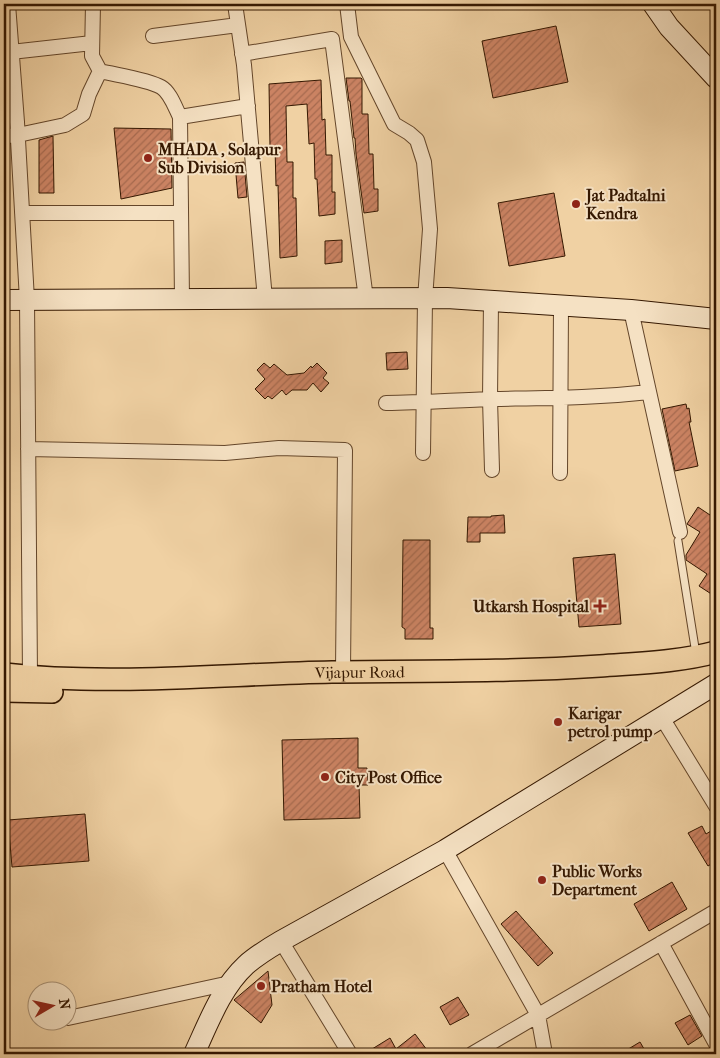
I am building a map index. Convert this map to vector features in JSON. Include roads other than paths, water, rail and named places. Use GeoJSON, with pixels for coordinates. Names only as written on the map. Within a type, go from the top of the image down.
{"type":"FeatureCollection","features":[{"type":"Feature","properties":{"kind":"main road"},"geometry":{"type":"LineString","coordinates":[[653,4],[669,27],[716,78]]}},
{"type":"Feature","properties":{"kind":"main road"},"geometry":{"type":"LineString","coordinates":[[4,300],[425,298],[631,310],[716,319]]}},
{"type":"Feature","properties":{"kind":"main road","name":"Vijapur Road"},"geometry":{"type":"LineString","coordinates":[[4,674],[30,677],[153,678],[343,672],[558,669],[656,662],[706,654]]}},
{"type":"Feature","properties":{"kind":"main road","name":"Vijapur Road"},"geometry":{"type":"LineString","coordinates":[[4,691],[126,692],[335,685],[560,681],[654,676],[716,665]]}},
{"type":"Feature","properties":{"kind":"main road"},"geometry":{"type":"LineString","coordinates":[[194,1054],[216,1007],[230,983],[246,964],[281,941],[445,850],[716,684]]}},
{"type":"Feature","properties":{"kind":"street"},"geometry":{"type":"LineString","coordinates":[[8,4],[11,52],[11,136],[22,213],[27,300],[30,677]]}},
{"type":"Feature","properties":{"kind":"street"},"geometry":{"type":"LineString","coordinates":[[93,4],[92,56],[100,71],[162,87],[173,101],[180,116],[182,300]]}},
{"type":"Feature","properties":{"kind":"street"},"geometry":{"type":"LineString","coordinates":[[235,4],[248,106],[265,299]]}},
{"type":"Feature","properties":{"kind":"street"},"geometry":{"type":"LineString","coordinates":[[347,4],[352,37],[394,124],[409,133],[416,140],[424,162],[430,229],[425,298],[424,453]]}},
{"type":"Feature","properties":{"kind":"street"},"geometry":{"type":"LineString","coordinates":[[153,36],[238,25]]}},
{"type":"Feature","properties":{"kind":"street"},"geometry":{"type":"LineString","coordinates":[[242,54],[332,39],[366,299]]}},
{"type":"Feature","properties":{"kind":"street"},"geometry":{"type":"LineString","coordinates":[[11,52],[92,43]]}},
{"type":"Feature","properties":{"kind":"street"},"geometry":{"type":"LineString","coordinates":[[11,136],[65,125],[84,114],[89,94],[100,71]]}},
{"type":"Feature","properties":{"kind":"street"},"geometry":{"type":"LineString","coordinates":[[180,116],[248,106]]}},
{"type":"Feature","properties":{"kind":"street"},"geometry":{"type":"LineString","coordinates":[[22,213],[181,213]]}},
{"type":"Feature","properties":{"kind":"street"},"geometry":{"type":"LineString","coordinates":[[491,301],[490,399],[492,470]]}},
{"type":"Feature","properties":{"kind":"street"},"geometry":{"type":"LineString","coordinates":[[560,473],[561,306]]}},
{"type":"Feature","properties":{"kind":"street"},"geometry":{"type":"LineString","coordinates":[[631,310],[679,537]]}},
{"type":"Feature","properties":{"kind":"street"},"geometry":{"type":"LineString","coordinates":[[386,403],[614,396],[649,392]]}},
{"type":"Feature","properties":{"kind":"street"},"geometry":{"type":"LineString","coordinates":[[28,449],[225,453],[279,448],[344,450],[343,672]]}},
{"type":"Feature","properties":{"kind":"street"},"geometry":{"type":"LineString","coordinates":[[661,716],[716,806]]}},
{"type":"Feature","properties":{"kind":"street"},"geometry":{"type":"LineString","coordinates":[[445,850],[538,1015],[545,1054]]}},
{"type":"Feature","properties":{"kind":"street"},"geometry":{"type":"LineString","coordinates":[[472,1054],[716,911]]}},
{"type":"Feature","properties":{"kind":"street"},"geometry":{"type":"LineString","coordinates":[[281,941],[350,1054]]}},
{"type":"Feature","properties":{"kind":"street"},"geometry":{"type":"LineString","coordinates":[[661,943],[716,1044]]}},
{"type":"Feature","properties":{"kind":"street"},"geometry":{"type":"LineString","coordinates":[[78,1016],[230,983]]}},
{"type":"Feature","properties":{"kind":"lane"},"geometry":{"type":"LineString","coordinates":[[679,537],[706,654]]}},
{"type":"Feature","properties":{"kind":"place","name":"MHADA , Solapur Sub Division"},"geometry":{"type":"Point","coordinates":[148,158]}},
{"type":"Feature","properties":{"kind":"place","name":"Jat Padtalni Kendra"},"geometry":{"type":"Point","coordinates":[576,204]}},
{"type":"Feature","properties":{"kind":"place","name":"Utkarsh Hospital"},"geometry":{"type":"Point","coordinates":[600,606]}},
{"type":"Feature","properties":{"kind":"place","name":"Karigar petrol pump"},"geometry":{"type":"Point","coordinates":[558,722]}},
{"type":"Feature","properties":{"kind":"place","name":"City Post Office"},"geometry":{"type":"Point","coordinates":[325,777]}},
{"type":"Feature","properties":{"kind":"place","name":"Public Works Department"},"geometry":{"type":"Point","coordinates":[542,880]}},
{"type":"Feature","properties":{"kind":"place","name":"Pratham Hotel"},"geometry":{"type":"Point","coordinates":[261,986]}}]}
